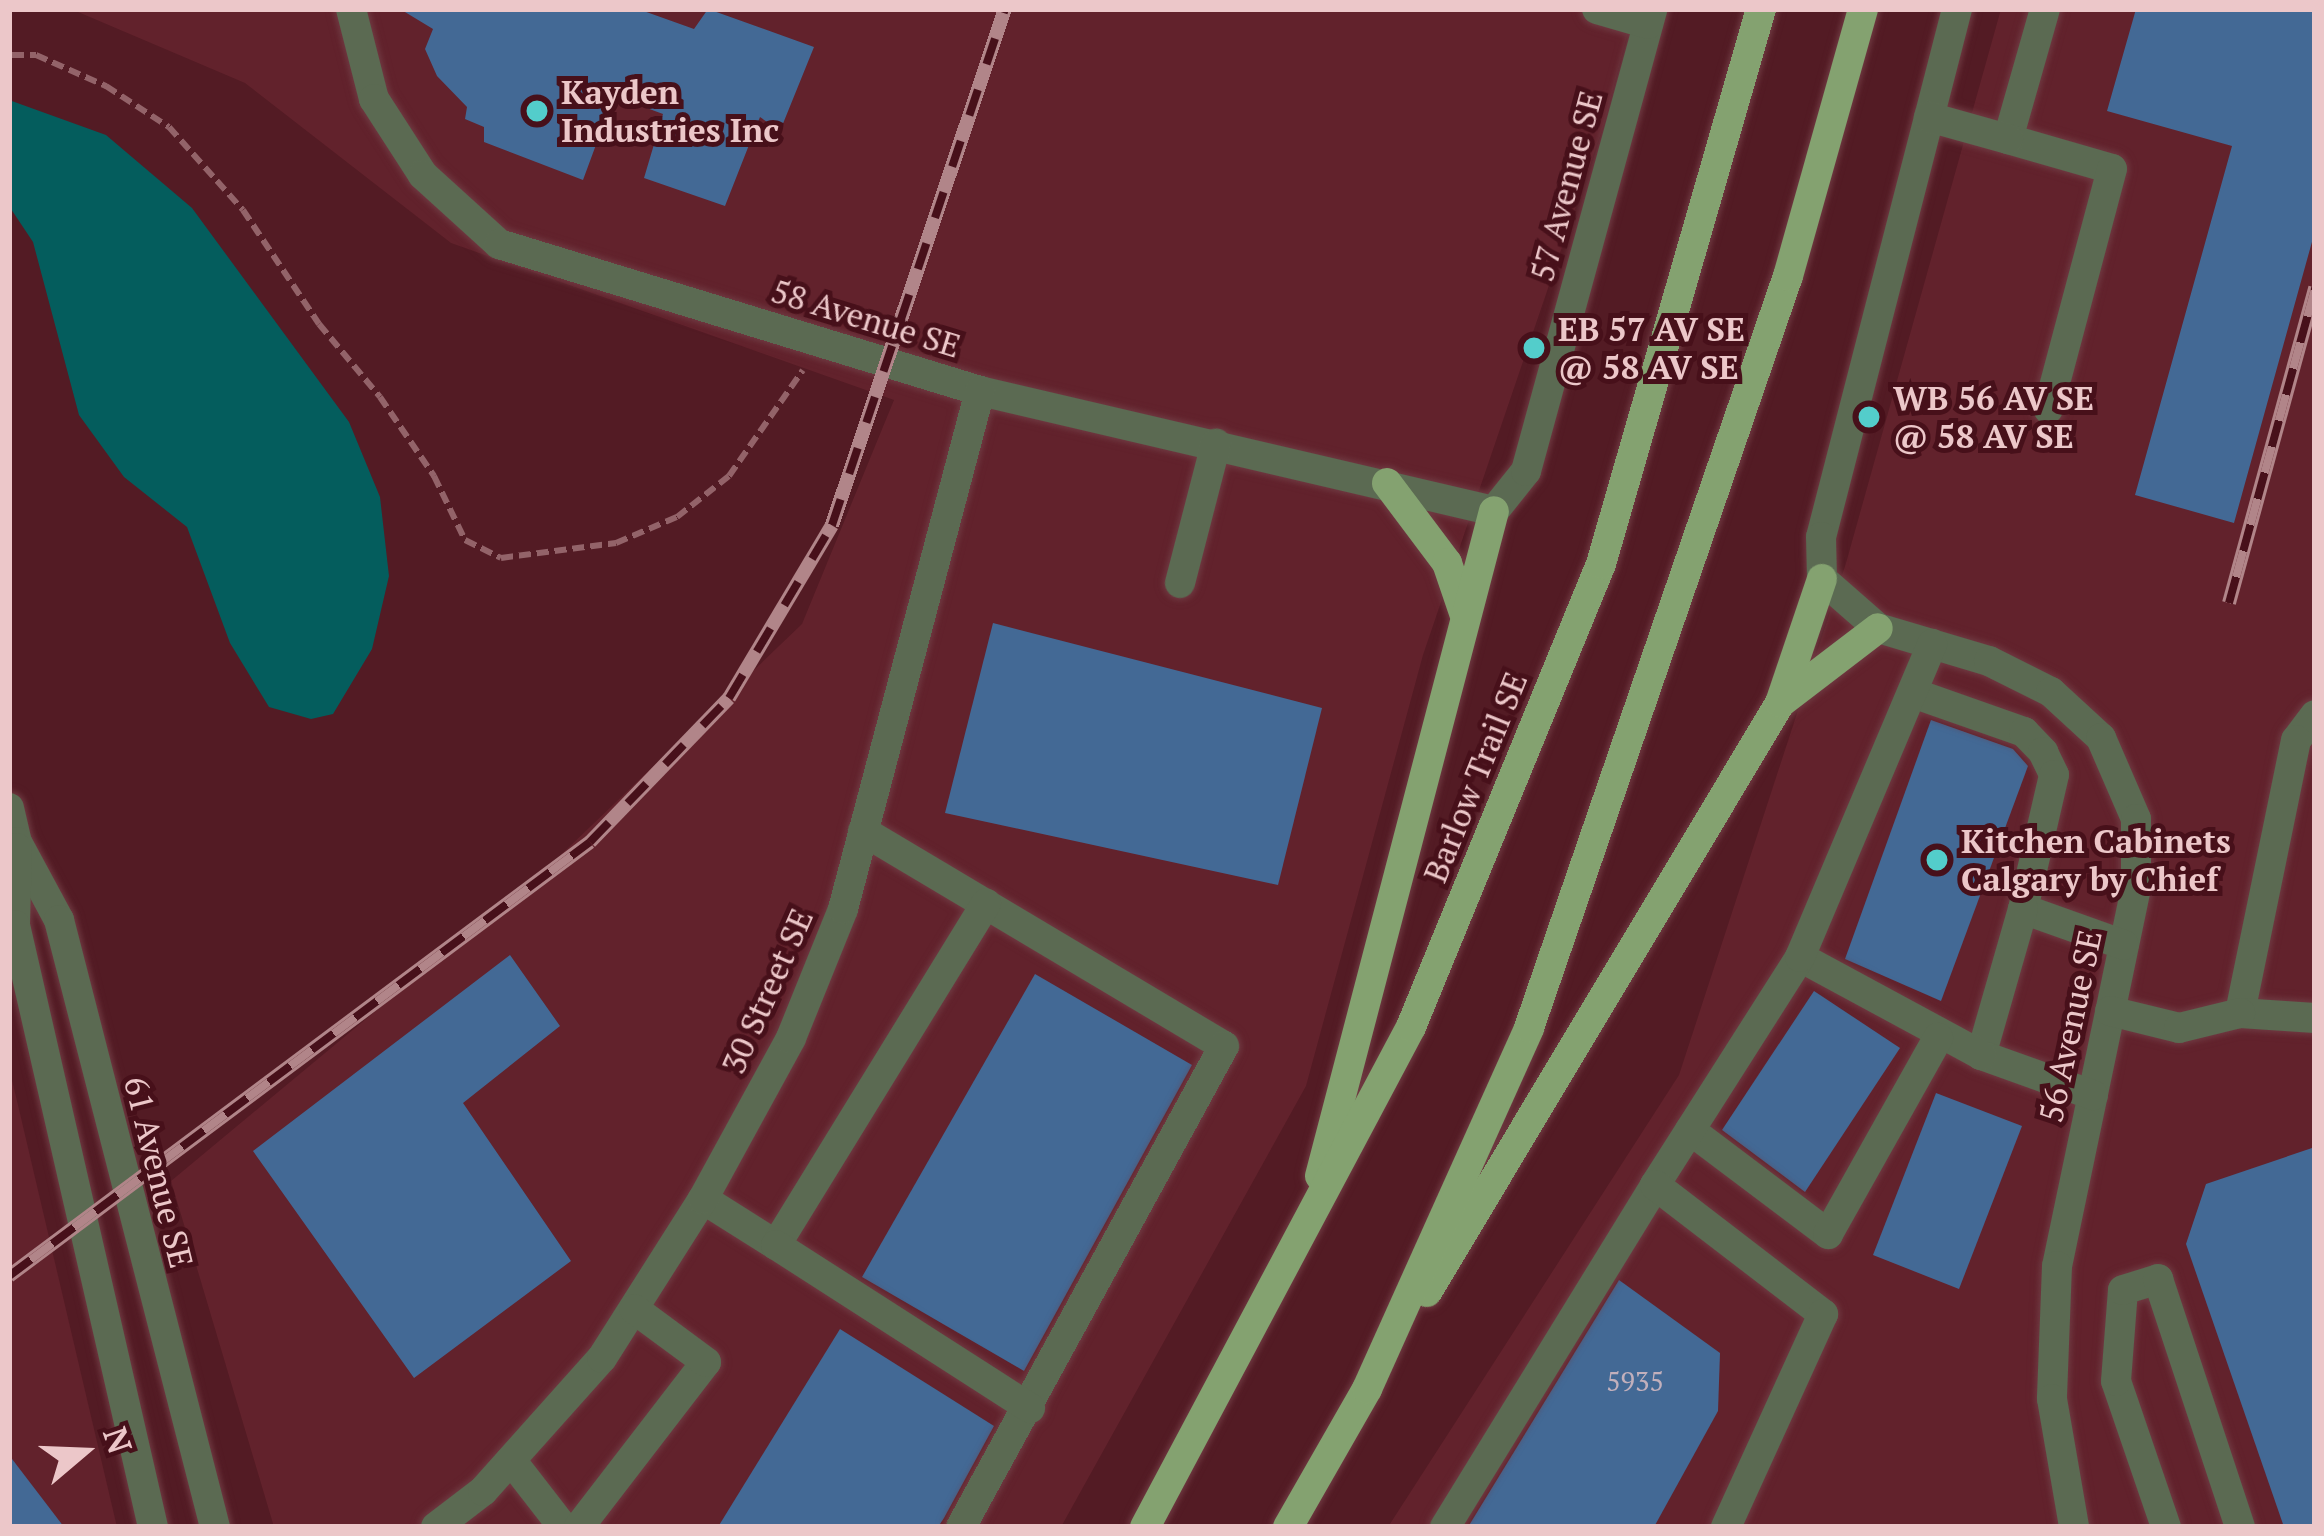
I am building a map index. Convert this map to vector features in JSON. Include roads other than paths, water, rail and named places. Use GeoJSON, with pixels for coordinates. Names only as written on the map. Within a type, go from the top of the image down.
{"type":"FeatureCollection","features":[{"type":"Feature","properties":{"kind":"main road","name":"Barlow Trail SE"},"geometry":{"type":"LineString","coordinates":[[1144,1527],[1411,1027],[1601,564],[1761,9]]}},
{"type":"Feature","properties":{"kind":"main road"},"geometry":{"type":"LineString","coordinates":[[1367,1389],[1528,1028],[1788,276],[1863,9]]}},
{"type":"Feature","properties":{"kind":"main road"},"geometry":{"type":"LineString","coordinates":[[1387,482],[1447,562],[1466,622]]}},
{"type":"Feature","properties":{"kind":"main road"},"geometry":{"type":"LineString","coordinates":[[1306,1228],[1495,511]]}},
{"type":"Feature","properties":{"kind":"main road"},"geometry":{"type":"LineString","coordinates":[[1288,1527],[1367,1389],[1591,1030],[1780,703],[1822,579]]}},
{"type":"Feature","properties":{"kind":"main road"},"geometry":{"type":"LineString","coordinates":[[1780,703],[1878,628]]}},
{"type":"Feature","properties":{"kind":"street","name":"58 Avenue SE"},"geometry":{"type":"LineString","coordinates":[[351,9],[374,99],[423,176],[499,244],[980,391],[1387,482],[1495,511]]}},
{"type":"Feature","properties":{"kind":"street"},"geometry":{"type":"LineString","coordinates":[[1597,9],[1650,16]]}},
{"type":"Feature","properties":{"kind":"street"},"geometry":{"type":"LineString","coordinates":[[1822,579],[1821,537],[1957,9]]}},
{"type":"Feature","properties":{"kind":"street"},"geometry":{"type":"LineString","coordinates":[[2008,139],[2045,9]]}},
{"type":"Feature","properties":{"kind":"street","name":"57 Avenue SE"},"geometry":{"type":"LineString","coordinates":[[1495,511],[1526,471],[1650,16]]}},
{"type":"Feature","properties":{"kind":"street"},"geometry":{"type":"LineString","coordinates":[[1929,117],[2112,169],[2048,409]]}},
{"type":"Feature","properties":{"kind":"street","name":"30 Street SE"},"geometry":{"type":"LineString","coordinates":[[436,1527],[511,1460],[602,1358],[703,1199],[791,1038],[843,909],[980,391]]}},
{"type":"Feature","properties":{"kind":"street"},"geometry":{"type":"LineString","coordinates":[[1180,583],[1216,444]]}},
{"type":"Feature","properties":{"kind":"street","name":"56 Avenue SE"},"geometry":{"type":"LineString","coordinates":[[1822,579],[1878,628],[1932,644],[2051,692],[2101,738],[2137,819],[2124,945],[2057,1266],[2052,1399],[2074,1527]]}},
{"type":"Feature","properties":{"kind":"street"},"geometry":{"type":"LineString","coordinates":[[1445,1527],[1800,958],[1932,644]]}},
{"type":"Feature","properties":{"kind":"street"},"geometry":{"type":"LineString","coordinates":[[1913,693],[2024,732],[2043,752],[2054,775],[2023,909],[1981,1055]]}},
{"type":"Feature","properties":{"kind":"street"},"geometry":{"type":"LineString","coordinates":[[2240,1012],[2296,740],[2315,715]]}},
{"type":"Feature","properties":{"kind":"street","name":"61 Avenue SE"},"geometry":{"type":"LineString","coordinates":[[9,808],[17,842],[58,920],[215,1527]]}},
{"type":"Feature","properties":{"kind":"street"},"geometry":{"type":"LineString","coordinates":[[863,831],[1224,1046],[962,1527]]}},
{"type":"Feature","properties":{"kind":"street","name":"61 Avenue SE"},"geometry":{"type":"LineString","coordinates":[[17,842],[15,925],[153,1527]]}},
{"type":"Feature","properties":{"kind":"street"},"geometry":{"type":"LineString","coordinates":[[776,1245],[986,903]]}},
{"type":"Feature","properties":{"kind":"street"},"geometry":{"type":"LineString","coordinates":[[2023,909],[2124,945]]}},
{"type":"Feature","properties":{"kind":"street"},"geometry":{"type":"LineString","coordinates":[[1800,958],[1938,1038],[2093,1095]]}},
{"type":"Feature","properties":{"kind":"street"},"geometry":{"type":"LineString","coordinates":[[2110,1011],[2179,1028],[2240,1012],[2315,1018]]}},
{"type":"Feature","properties":{"kind":"street"},"geometry":{"type":"LineString","coordinates":[[1690,1130],[1828,1234],[1938,1038]]}},
{"type":"Feature","properties":{"kind":"street"},"geometry":{"type":"LineString","coordinates":[[1655,1185],[1822,1314],[1726,1527]]}},
{"type":"Feature","properties":{"kind":"street"},"geometry":{"type":"LineString","coordinates":[[703,1199],[1030,1408]]}},
{"type":"Feature","properties":{"kind":"street"},"geometry":{"type":"LineString","coordinates":[[2166,1527],[2116,1382],[2123,1290],[2158,1280],[2240,1527]]}},
{"type":"Feature","properties":{"kind":"street"},"geometry":{"type":"LineString","coordinates":[[579,1527],[706,1362],[634,1309]]}},
{"type":"Feature","properties":{"kind":"street"},"geometry":{"type":"LineString","coordinates":[[511,1460],[563,1527]]}},
{"type":"Feature","properties":{"kind":"water"},"geometry":{"type":"Polygon","coordinates":[[[9,100],[106,135],[192,208],[349,422],[380,497],[389,576],[372,649],[333,714],[311,719],[269,707],[230,643],[187,527],[124,477],[79,415],[33,242],[9,206],[9,100]]]}},
{"type":"Feature","properties":{"kind":"railway"},"geometry":{"type":"LineString","coordinates":[[9,1276],[590,842],[729,698],[832,525],[1005,9]]}},
{"type":"Feature","properties":{"kind":"railway"},"geometry":{"type":"LineString","coordinates":[[2229,603],[2315,288]]}},
{"type":"Feature","properties":{"kind":"place","name":"Kayden Industries Inc"},"geometry":{"type":"Point","coordinates":[537,111]}},
{"type":"Feature","properties":{"kind":"place","name":"EB 57 AV SE @ 58 AV SE"},"geometry":{"type":"Point","coordinates":[1534,348]}},
{"type":"Feature","properties":{"kind":"place","name":"WB 56 AV SE @ 58 AV SE"},"geometry":{"type":"Point","coordinates":[1869,417]}},
{"type":"Feature","properties":{"kind":"place","name":"Kitchen Cabinets Calgary by Chief"},"geometry":{"type":"Point","coordinates":[1937,860]}}]}
